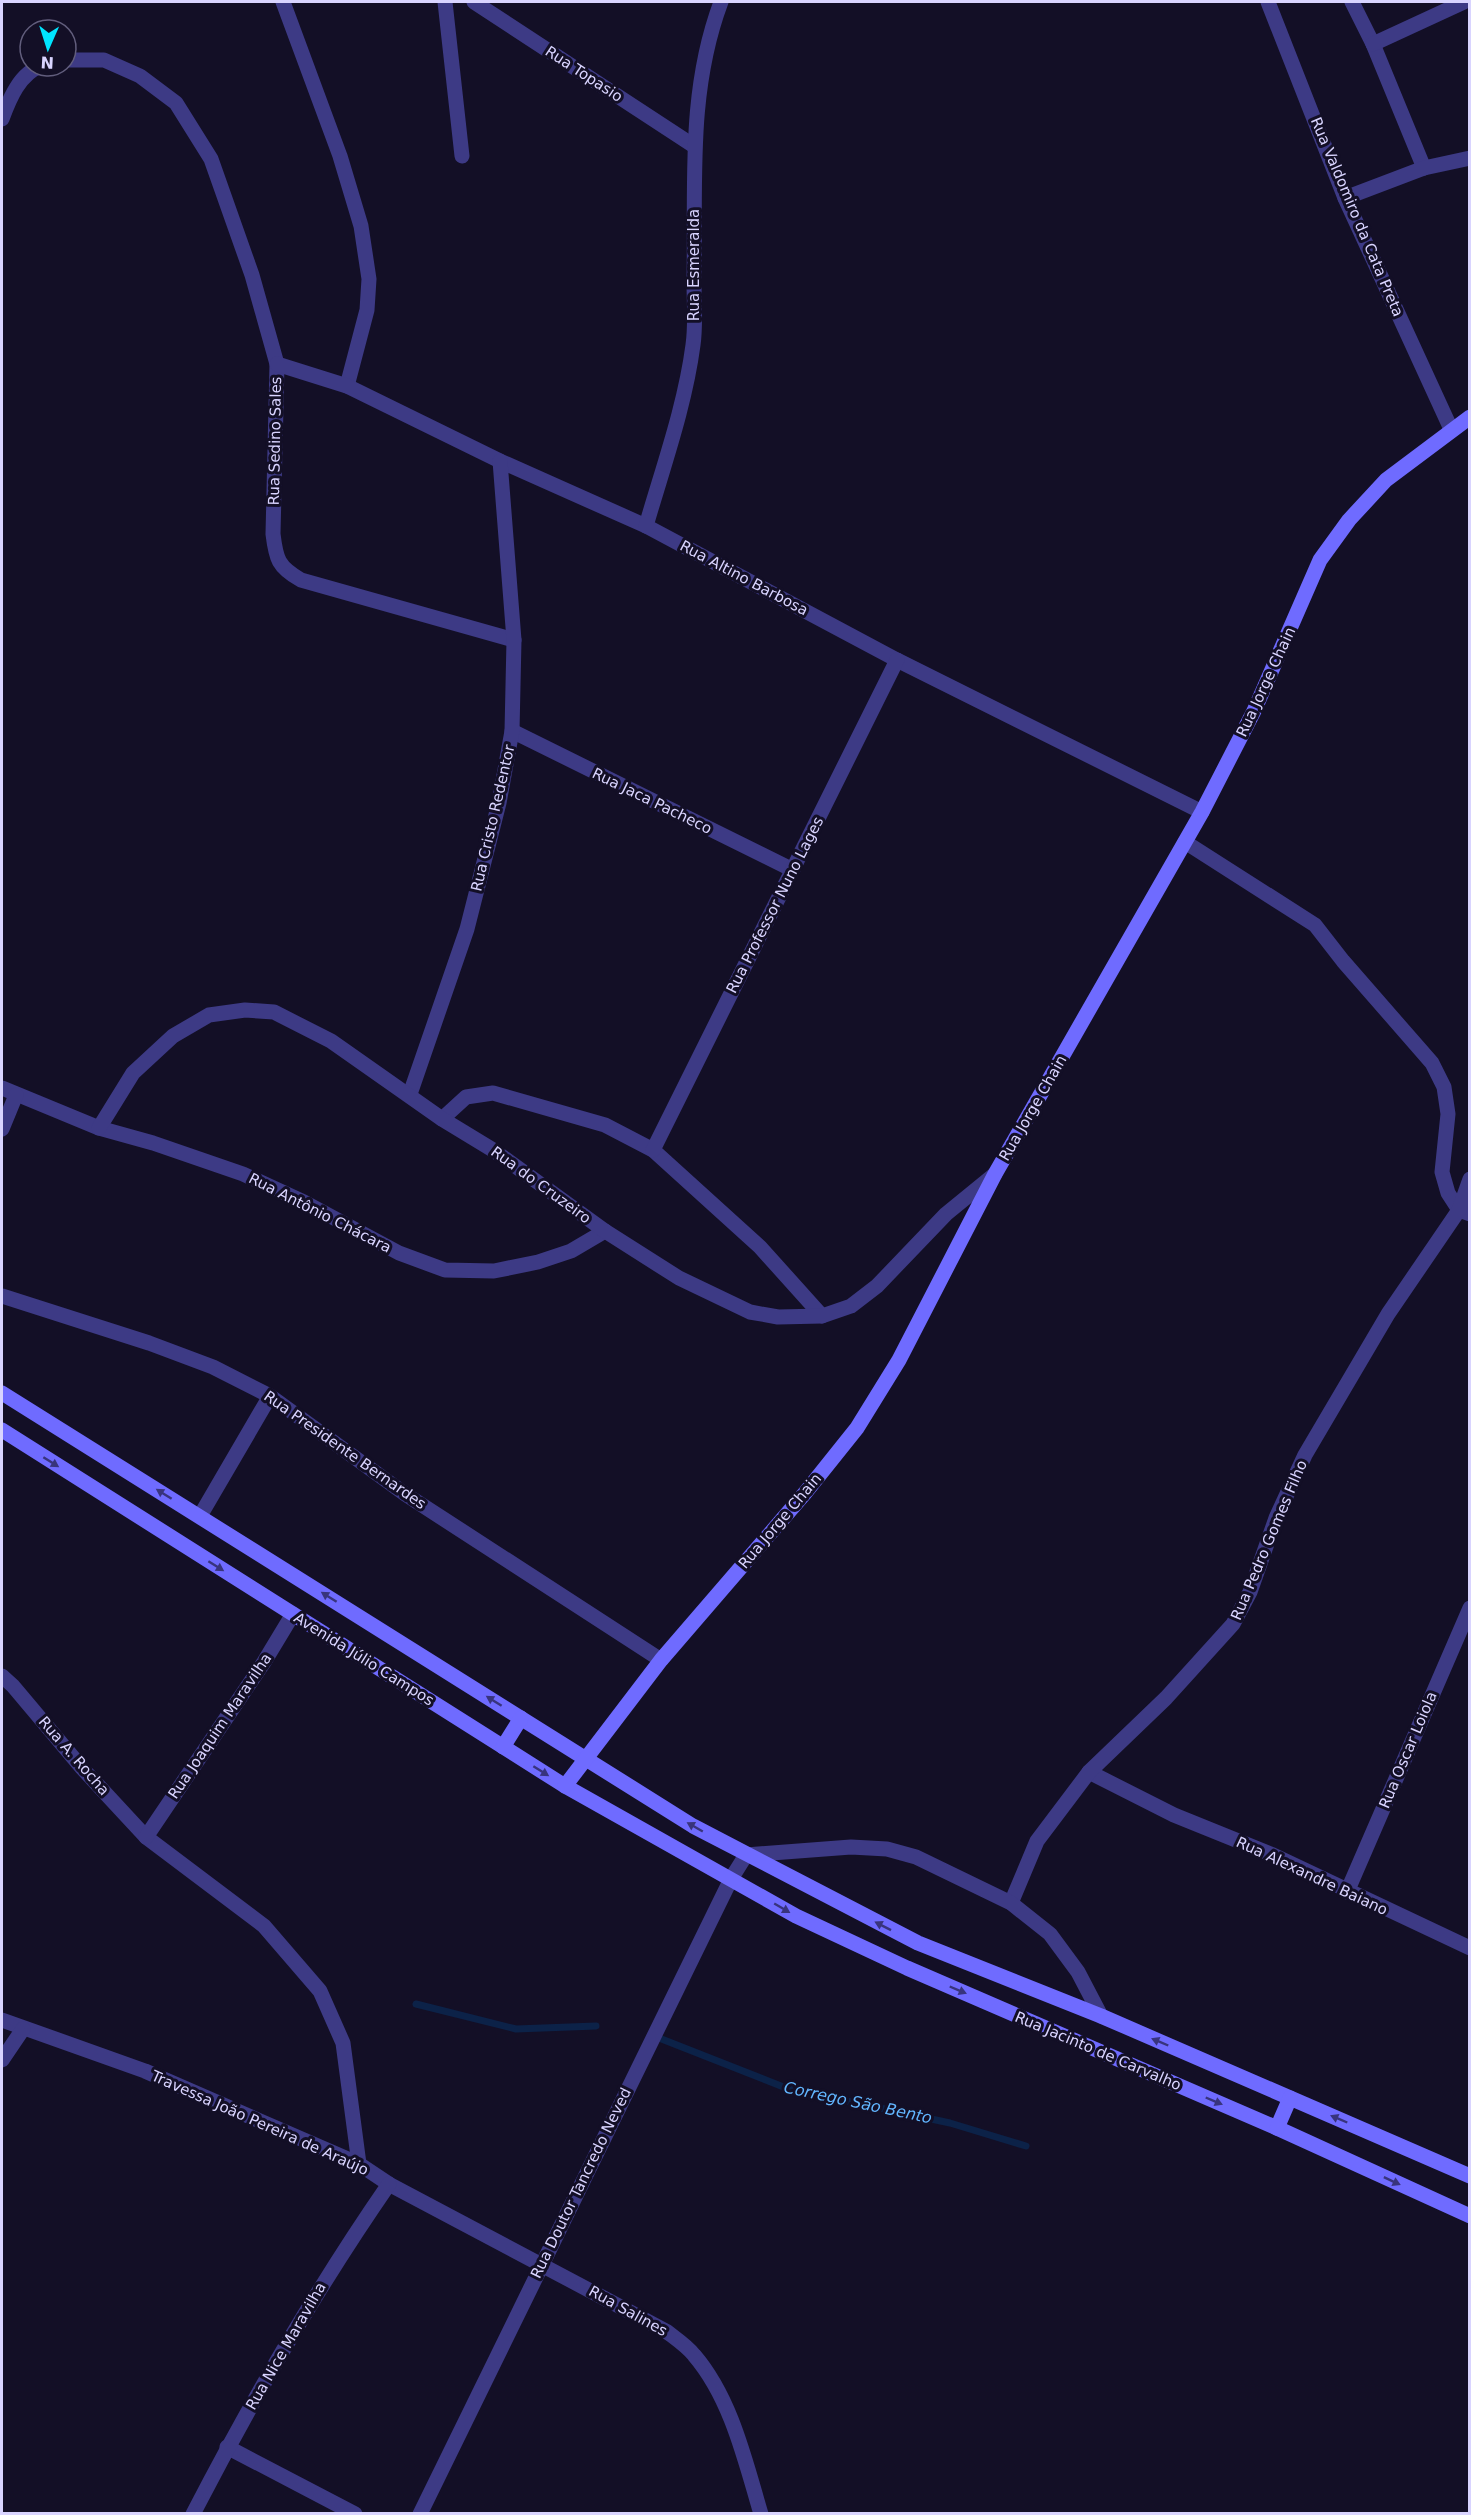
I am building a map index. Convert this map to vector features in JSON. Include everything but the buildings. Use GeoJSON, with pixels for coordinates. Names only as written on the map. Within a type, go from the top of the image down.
{"type":"FeatureCollection","features":[{"type":"Feature","properties":{"kind":"street"},"geometry":{"type":"LineString","coordinates":[[283,2],[340,156],[361,226],[369,279],[367,310],[347,386]]}},
{"type":"Feature","properties":{"kind":"street"},"geometry":{"type":"LineString","coordinates":[[445,2],[462,156]]}},
{"type":"Feature","properties":{"kind":"street","name":"Rua Topasio"},"geometry":{"type":"LineString","coordinates":[[474,2],[694,146]]}},
{"type":"Feature","properties":{"kind":"street","name":"Rua Esmeralda"},"geometry":{"type":"LineString","coordinates":[[646,526],[684,392],[693,344],[694,146],[699,82],[711,28],[721,2]]}},
{"type":"Feature","properties":{"kind":"street","name":"Rua Valdomiro da Cata Preta"},"geometry":{"type":"LineString","coordinates":[[1268,2],[1345,198],[1450,429]]}},
{"type":"Feature","properties":{"kind":"street"},"geometry":{"type":"LineString","coordinates":[[1352,2],[1373,44],[1424,168]]}},
{"type":"Feature","properties":{"kind":"street"},"geometry":{"type":"LineString","coordinates":[[1373,44],[1464,2]]}},
{"type":"Feature","properties":{"kind":"street","name":"Rua Sedino Sales"},"geometry":{"type":"LineString","coordinates":[[78,60],[104,60],[140,76],[176,103],[211,159],[252,275],[277,364],[273,534],[275,556],[284,571],[301,580],[514,640]]}},
{"type":"Feature","properties":{"kind":"street"},"geometry":{"type":"LineString","coordinates":[[2,119],[11,93],[25,78]]}},
{"type":"Feature","properties":{"kind":"street"},"geometry":{"type":"LineString","coordinates":[[1345,198],[1424,168],[1470,158]]}},
{"type":"Feature","properties":{"kind":"street","name":"Rua Altino Barbosa"},"geometry":{"type":"LineString","coordinates":[[277,364],[347,386],[500,461],[646,526],[897,660],[1202,812]]}},
{"type":"Feature","properties":{"kind":"street","name":"Rua Jorge Chain"},"geometry":{"type":"LineString","coordinates":[[565,1786],[661,1660],[805,1493],[857,1428],[899,1360],[995,1174],[1202,812],[1254,711],[1320,560],[1349,520],[1386,480],[1450,429],[1470,417]]}},
{"type":"Feature","properties":{"kind":"street","name":"Rua Cristo Redentor"},"geometry":{"type":"LineString","coordinates":[[410,1094],[467,929],[499,803],[512,731],[514,640],[500,461]]}},
{"type":"Feature","properties":{"kind":"street","name":"Rua Professor Nuno Lages"},"geometry":{"type":"LineString","coordinates":[[653,1150],[897,660]]}},
{"type":"Feature","properties":{"kind":"street","name":"Rua Jaca Pacheco"},"geometry":{"type":"LineString","coordinates":[[512,731],[793,870]]}},
{"type":"Feature","properties":{"kind":"street"},"geometry":{"type":"LineString","coordinates":[[1185,842],[1315,924],[1342,961],[1432,1063],[1444,1087],[1448,1114],[1442,1172],[1448,1193],[1464,1212]]}},
{"type":"Feature","properties":{"kind":"street","name":"Rua do Cruzeiro"},"geometry":{"type":"LineString","coordinates":[[99,1128],[133,1073],[173,1035],[210,1016],[245,1010],[274,1012],[331,1041],[410,1094],[442,1119],[493,1149],[605,1231],[679,1278],[750,1312],[778,1317],[822,1316],[851,1306],[877,1286],[946,1214],[995,1174]]}},
{"type":"Feature","properties":{"kind":"street","name":"Rua Antônio Chácara"},"geometry":{"type":"LineString","coordinates":[[2,1088],[99,1128],[153,1143],[243,1174],[304,1202],[399,1253],[445,1270],[494,1271],[538,1262],[571,1251],[605,1231]]}},
{"type":"Feature","properties":{"kind":"street"},"geometry":{"type":"LineString","coordinates":[[442,1119],[466,1097],[493,1093],[605,1125],[653,1150],[760,1247],[822,1316]]}},
{"type":"Feature","properties":{"kind":"street"},"geometry":{"type":"LineString","coordinates":[[2,1129],[16,1095]]}},
{"type":"Feature","properties":{"kind":"street","name":"Rua Pedro Gomes Filho"},"geometry":{"type":"LineString","coordinates":[[1011,1903],[1037,1842],[1089,1772],[1166,1698],[1233,1624],[1250,1592],[1276,1518],[1305,1455],[1388,1314],[1464,1212],[1470,1179]]}},
{"type":"Feature","properties":{"kind":"street","name":"Rua Presidente Bernardes"},"geometry":{"type":"LineString","coordinates":[[2,1296],[149,1343],[203,1363],[270,1396],[405,1494],[661,1660]]}},
{"type":"Feature","properties":{"kind":"street"},"geometry":{"type":"LineString","coordinates":[[2,1393],[693,1826],[746,1855],[918,1943],[1101,2016],[1470,2176]]}},
{"type":"Feature","properties":{"kind":"street"},"geometry":{"type":"LineString","coordinates":[[200,1516],[270,1396]]}},
{"type":"Feature","properties":{"kind":"street","name":"Avenida Júlio Campos"},"geometry":{"type":"LineString","coordinates":[[2,1430],[565,1786],[731,1879]]}},
{"type":"Feature","properties":{"kind":"street","name":"Rua Oscar Loiola"},"geometry":{"type":"LineString","coordinates":[[1347,1892],[1470,1608]]}},
{"type":"Feature","properties":{"kind":"street","name":"Rua Joaquim Maravilha"},"geometry":{"type":"LineString","coordinates":[[146,1836],[264,1662],[293,1614]]}},
{"type":"Feature","properties":{"kind":"street","name":"Rua A. Rocha"},"geometry":{"type":"LineString","coordinates":[[2,1676],[82,1768],[146,1836],[264,1926],[320,1991],[343,2043],[359,2164]]}},
{"type":"Feature","properties":{"kind":"street"},"geometry":{"type":"LineString","coordinates":[[503,1747],[521,1718]]}},
{"type":"Feature","properties":{"kind":"street","name":"Rua Alexandre Baiano"},"geometry":{"type":"LineString","coordinates":[[1089,1772],[1174,1815],[1273,1855],[1347,1892],[1470,1948]]}},
{"type":"Feature","properties":{"kind":"street"},"geometry":{"type":"LineString","coordinates":[[746,1855],[851,1847],[887,1849],[916,1857],[1011,1903],[1050,1934],[1078,1972],[1101,2016]]}},
{"type":"Feature","properties":{"kind":"street","name":"Rua Doutor Tancredo Neved"},"geometry":{"type":"LineString","coordinates":[[420,2514],[731,1879],[746,1855]]}},
{"type":"Feature","properties":{"kind":"street","name":"Rua Jacinto de Carvalho"},"geometry":{"type":"LineString","coordinates":[[731,1879],[796,1916],[907,1968],[1277,2128],[1470,2216]]}},
{"type":"Feature","properties":{"kind":"street"},"geometry":{"type":"LineString","coordinates":[[907,1968],[918,1943]]}},
{"type":"Feature","properties":{"kind":"street","name":"Travessa João Pereira de Araújo"},"geometry":{"type":"LineString","coordinates":[[2,2020],[23,2030],[145,2071],[359,2164],[389,2184],[541,2266]]}},
{"type":"Feature","properties":{"kind":"street"},"geometry":{"type":"LineString","coordinates":[[2,2060],[23,2030]]}},
{"type":"Feature","properties":{"kind":"street"},"geometry":{"type":"LineString","coordinates":[[1277,2128],[1290,2098]]}},
{"type":"Feature","properties":{"kind":"street","name":"Rua Nice Maravilha"},"geometry":{"type":"LineString","coordinates":[[193,2514],[227,2447],[293,2330],[338,2258],[389,2184]]}},
{"type":"Feature","properties":{"kind":"street","name":"Rua Salines"},"geometry":{"type":"LineString","coordinates":[[541,2266],[607,2297],[666,2331],[693,2353],[709,2374],[722,2400],[760,2508]]}},
{"type":"Feature","properties":{"kind":"street"},"geometry":{"type":"LineString","coordinates":[[227,2447],[355,2514]]}},
{"type":"Feature","properties":{"kind":"waterway","name":"Corrego São Bento"},"geometry":{"type":"LineString","coordinates":[[416,2004],[516,2029],[596,2026]]}},
{"type":"Feature","properties":{"kind":"waterway","name":"Corrego São Bento"},"geometry":{"type":"LineString","coordinates":[[659,2038],[786,2088],[950,2123],[1026,2146]]}}]}
